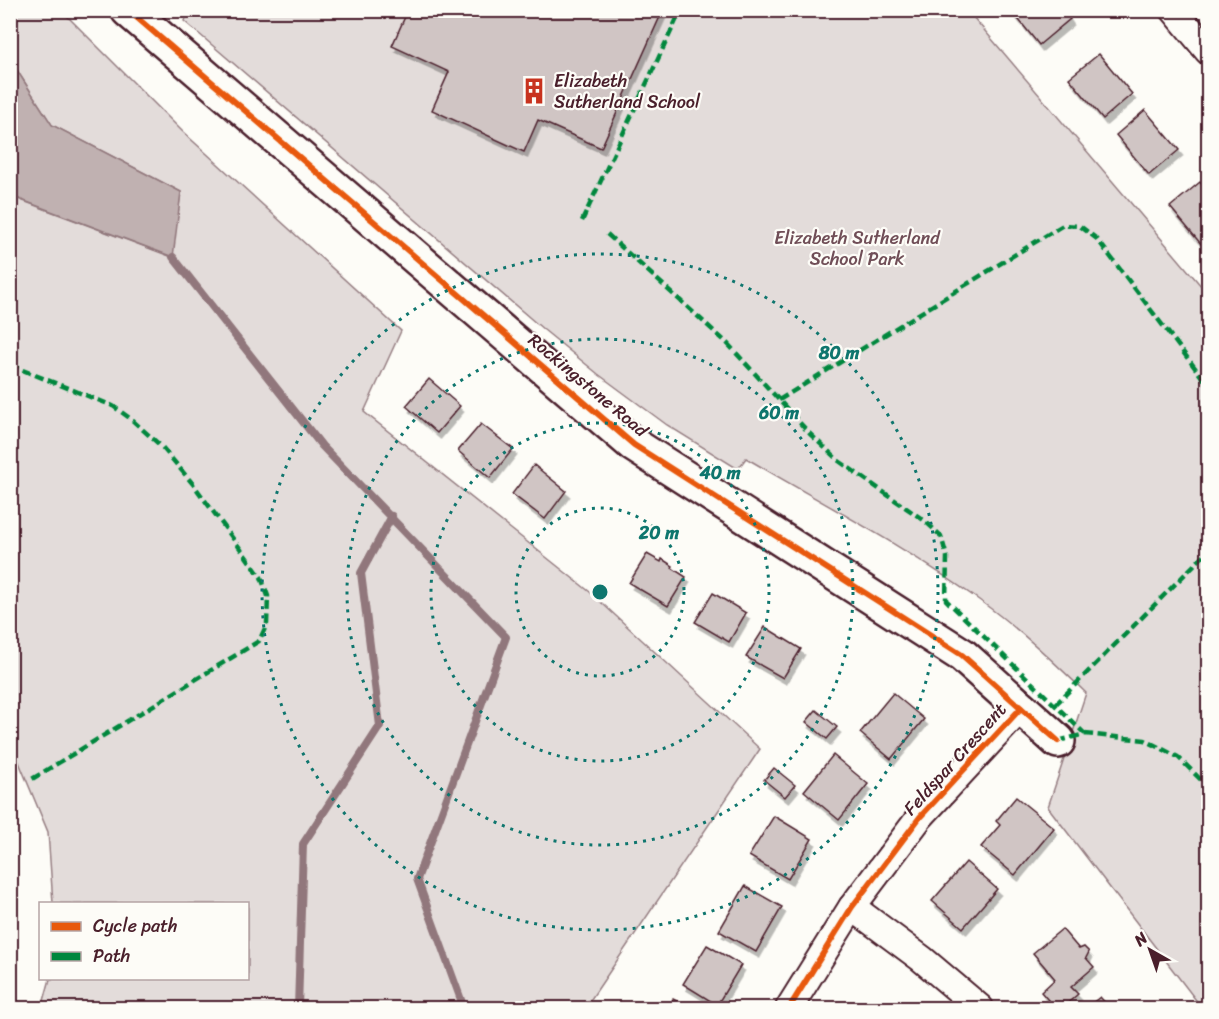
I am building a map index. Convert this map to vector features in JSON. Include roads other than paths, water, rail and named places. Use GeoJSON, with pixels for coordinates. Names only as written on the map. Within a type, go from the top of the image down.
{"type":"FeatureCollection","features":[{"type":"Feature","properties":{"kind":"street","name":"Rockingstone Road"},"geometry":{"type":"LineString","coordinates":[[128,10],[333,189],[634,445],[962,655],[1058,741]]}},
{"type":"Feature","properties":{"kind":"street"},"geometry":{"type":"LineString","coordinates":[[1174,10],[1209,51]]}},
{"type":"Feature","properties":{"kind":"street","name":"Feldspar Crescent"},"geometry":{"type":"LineString","coordinates":[[789,1008],[852,907],[920,817],[1021,708]]}},
{"type":"Feature","properties":{"kind":"street"},"geometry":{"type":"LineString","coordinates":[[852,907],[922,959],[980,1008]]}},
{"type":"Feature","properties":{"kind":"waterway"},"geometry":{"type":"LineString","coordinates":[[173,257],[322,446],[506,637],[417,879],[464,1008]]}},
{"type":"Feature","properties":{"kind":"waterway"},"geometry":{"type":"LineString","coordinates":[[298,1008],[303,844],[380,726],[361,573],[392,516]]}},
{"type":"Feature","properties":{"kind":"place","name":"Elizabeth Sutherland School"},"geometry":{"type":"Point","coordinates":[534,91]}},
{"type":"Feature","properties":{"kind":"park label","name":"Elizabeth Sutherland School Park"},"geometry":{"type":"Point","coordinates":[857,248]}}]}
